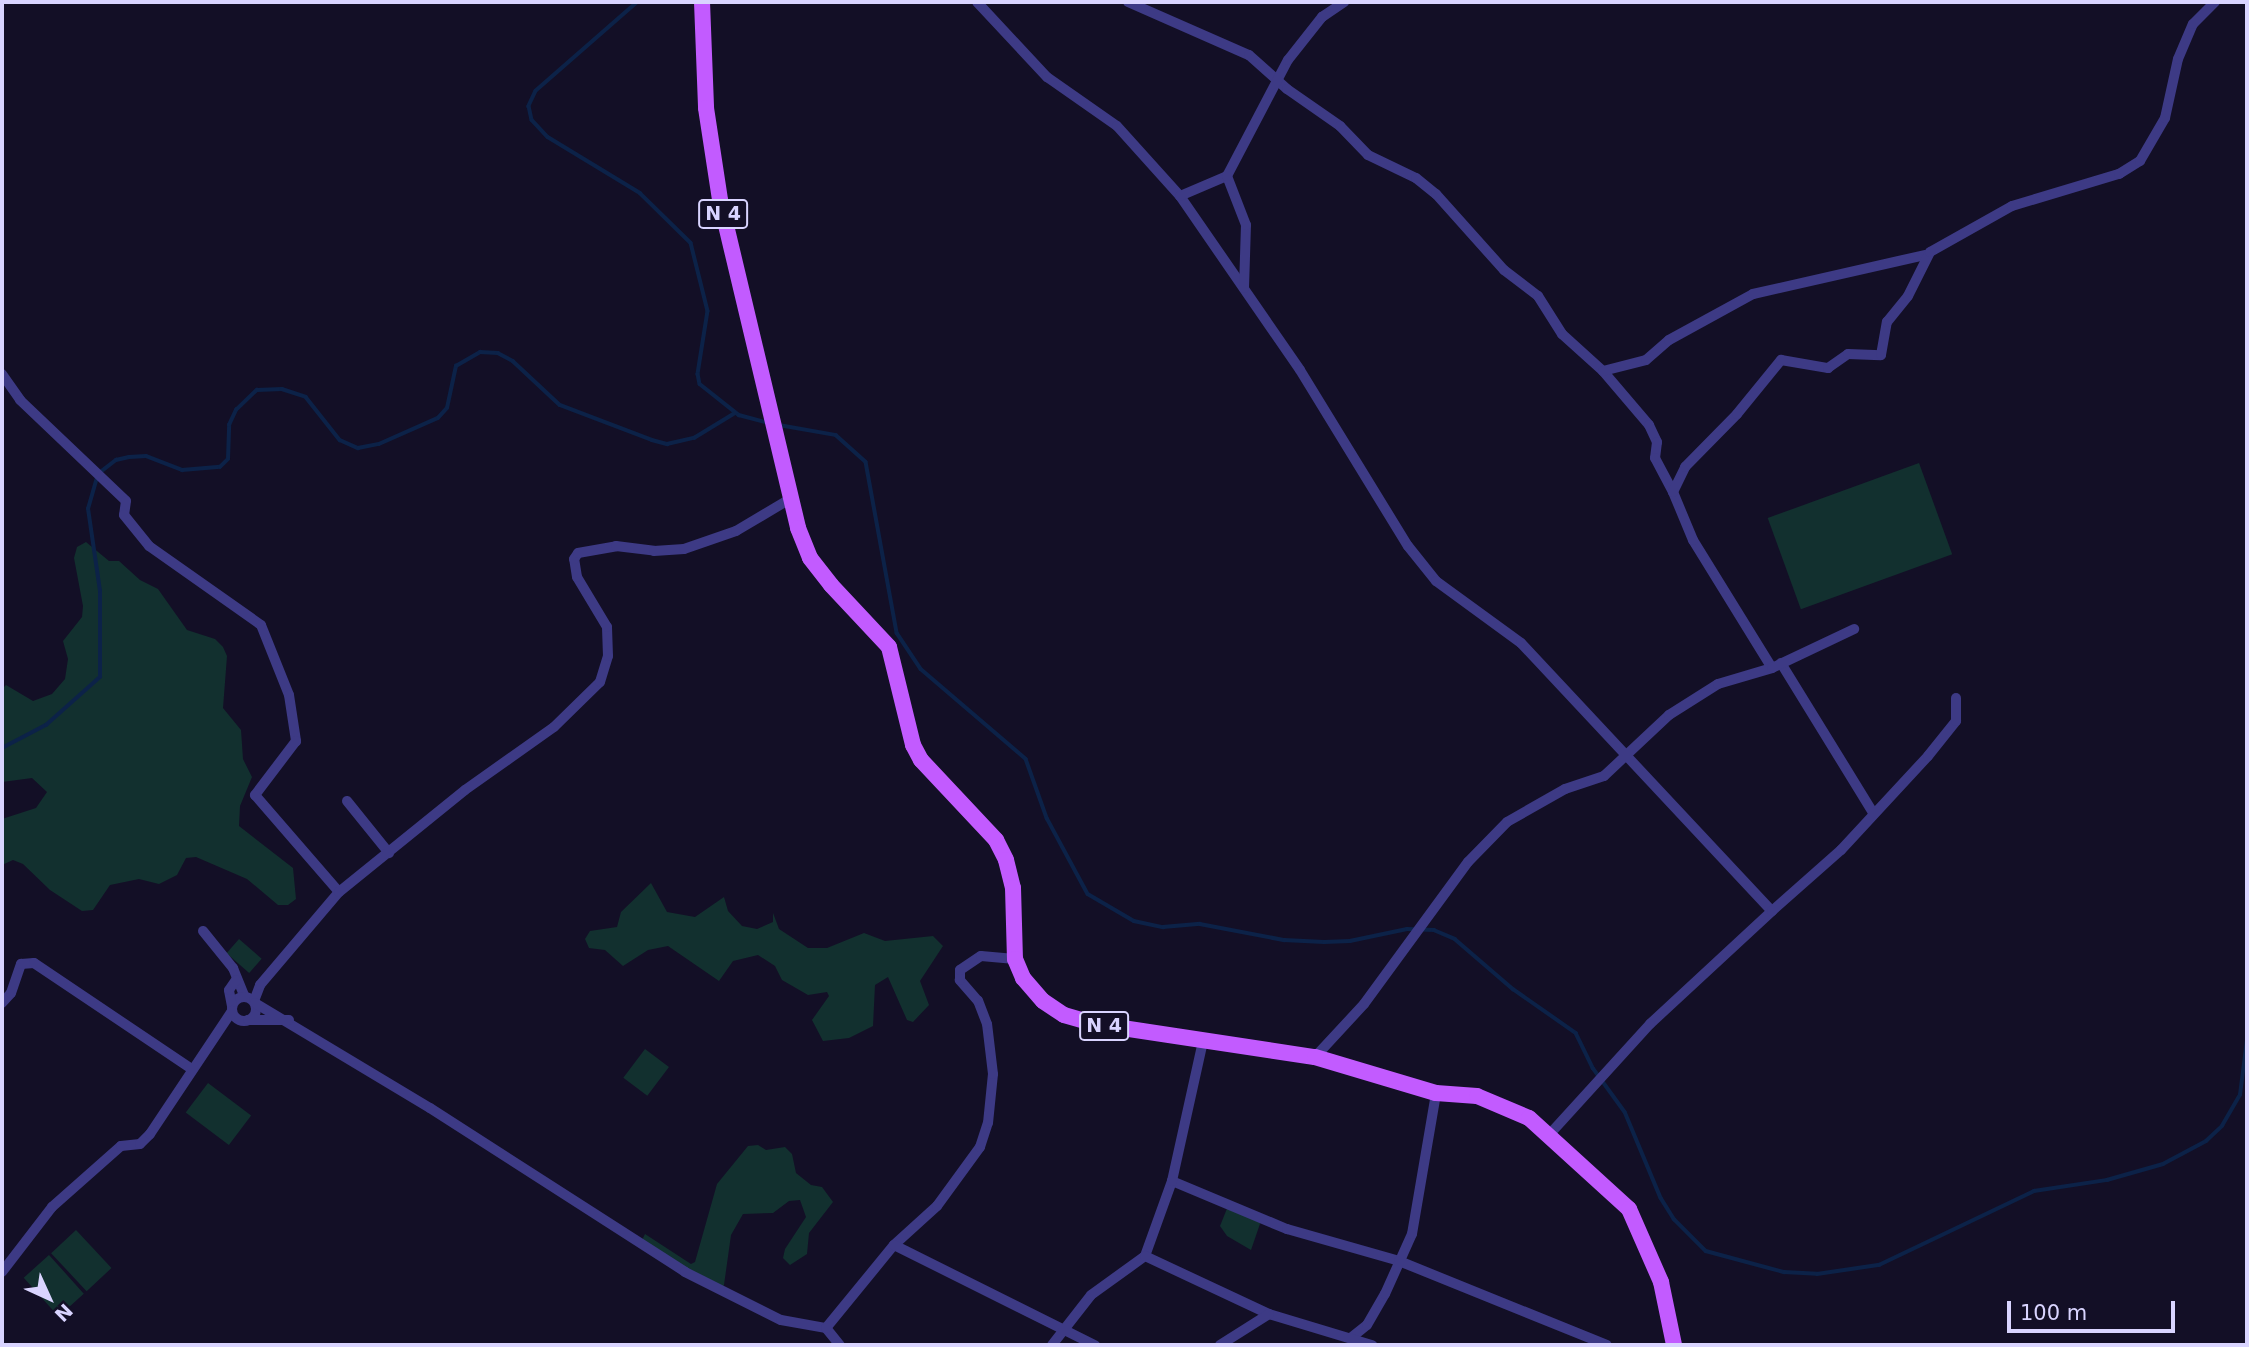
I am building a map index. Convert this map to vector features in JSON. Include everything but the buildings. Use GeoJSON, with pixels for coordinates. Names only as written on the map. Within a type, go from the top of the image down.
{"type":"FeatureCollection","features":[{"type":"Feature","properties":{"kind":"main road","name":"N 4"},"geometry":{"type":"LineString","coordinates":[[702,14],[706,108],[720,200],[790,499],[810,558],[889,646],[913,745],[921,760],[996,840],[1006,860],[1013,888],[1015,959],[1023,978],[1043,1001],[1064,1015],[1203,1041],[1315,1057],[1436,1093],[1477,1096],[1506,1105],[1550,1134],[1629,1209],[1661,1282],[1674,1345]]}},
{"type":"Feature","properties":{"kind":"street"},"geometry":{"type":"LineString","coordinates":[[977,2],[1047,77],[1117,126],[1180,196],[1300,370],[1408,546],[1451,594],[1521,643],[1772,911]]}},
{"type":"Feature","properties":{"kind":"street"},"geometry":{"type":"LineString","coordinates":[[1128,2],[1249,55],[1368,155],[1416,178],[1444,202],[1504,270],[1538,296],[1562,334],[1603,371],[1649,425],[1657,442],[1655,458],[1693,540],[1874,814]]}},
{"type":"Feature","properties":{"kind":"street"},"geometry":{"type":"LineString","coordinates":[[1180,196],[1227,176],[1277,78],[1300,41],[1344,2]]}},
{"type":"Feature","properties":{"kind":"street"},"geometry":{"type":"LineString","coordinates":[[1603,371],[1646,360],[1669,340],[1753,294],[1925,255],[2012,206],[2119,174],[2140,161],[2165,118],[2178,59],[2193,24],[2215,2]]}},
{"type":"Feature","properties":{"kind":"street"},"geometry":{"type":"LineString","coordinates":[[1227,176],[1246,225],[1244,289]]}},
{"type":"Feature","properties":{"kind":"street"},"geometry":{"type":"LineString","coordinates":[[1673,492],[1685,467],[1737,414],[1781,360],[1828,368],[1848,354],[1881,355],[1886,322],[1916,283],[1925,255]]}},
{"type":"Feature","properties":{"kind":"street"},"geometry":{"type":"LineString","coordinates":[[2,374],[20,400],[126,501],[124,515],[133,530],[149,546],[261,625],[289,695],[296,741],[256,795],[339,892]]}},
{"type":"Feature","properties":{"kind":"street"},"geometry":{"type":"LineString","coordinates":[[2,1272],[52,1207],[121,1146],[140,1144],[150,1134],[190,1068],[213,1040],[232,1009],[251,1000],[260,985],[339,892],[465,790],[554,727],[600,682],[608,656],[607,628],[577,577],[574,559],[578,553],[616,546],[654,551],[684,549],[736,531],[790,499]]}},
{"type":"Feature","properties":{"kind":"street"},"geometry":{"type":"LineString","coordinates":[[1315,1057],[1409,946],[1468,862],[1507,822],[1564,789],[1604,776],[1669,715],[1718,684],[1777,666],[1854,629]]}},
{"type":"Feature","properties":{"kind":"street"},"geometry":{"type":"LineString","coordinates":[[1550,1134],[1612,1064],[1772,911],[1841,850],[1956,721],[1956,698]]}},
{"type":"Feature","properties":{"kind":"street"},"geometry":{"type":"LineString","coordinates":[[346,801],[389,853]]}},
{"type":"Feature","properties":{"kind":"street"},"geometry":{"type":"LineString","coordinates":[[203,931],[233,968],[236,980],[251,1000],[255,1015],[213,1040]]}},
{"type":"Feature","properties":{"kind":"street"},"geometry":{"type":"LineString","coordinates":[[826,1328],[894,1245],[937,1206],[979,1147],[988,1123],[993,1091],[992,1052],[982,1011],[960,980],[960,970],[981,956],[1015,959]]}},
{"type":"Feature","properties":{"kind":"street"},"geometry":{"type":"LineString","coordinates":[[2,1003],[11,993],[22,964],[34,963],[190,1068]]}},
{"type":"Feature","properties":{"kind":"street"},"geometry":{"type":"LineString","coordinates":[[236,980],[229,990],[232,1009],[244,1020],[289,1020]]}},
{"type":"Feature","properties":{"kind":"street"},"geometry":{"type":"LineString","coordinates":[[251,1000],[289,1020],[685,1272],[781,1320],[826,1328],[840,1345]]}},
{"type":"Feature","properties":{"kind":"street"},"geometry":{"type":"LineString","coordinates":[[1052,1345],[1091,1295],[1145,1255],[1172,1181],[1203,1041]]}},
{"type":"Feature","properties":{"kind":"street"},"geometry":{"type":"LineString","coordinates":[[1352,1338],[1367,1325],[1412,1234],[1436,1093]]}},
{"type":"Feature","properties":{"kind":"street"},"geometry":{"type":"LineString","coordinates":[[1172,1181],[1287,1229],[1399,1261],[1607,1345]]}},
{"type":"Feature","properties":{"kind":"street"},"geometry":{"type":"LineString","coordinates":[[894,1245],[1062,1331],[1095,1345]]}},
{"type":"Feature","properties":{"kind":"street"},"geometry":{"type":"LineString","coordinates":[[1145,1255],[1269,1314],[1323,1333],[1372,1345]]}},
{"type":"Feature","properties":{"kind":"street"},"geometry":{"type":"LineString","coordinates":[[1220,1345],[1269,1314]]}},
{"type":"Feature","properties":{"kind":"green space"},"geometry":{"type":"Polygon","coordinates":[[[1919,463],[1952,554],[1801,609],[1768,518],[1919,463]]]}},
{"type":"Feature","properties":{"kind":"green space"},"geometry":{"type":"Polygon","coordinates":[[[86,542],[109,561],[119,561],[140,580],[158,589],[187,630],[215,639],[223,647],[227,656],[223,708],[241,730],[243,759],[252,777],[240,806],[239,826],[293,868],[296,899],[288,905],[278,905],[247,879],[196,857],[186,858],[177,875],[159,884],[139,879],[110,885],[93,910],[82,911],[50,890],[23,864],[13,860],[2,865],[2,819],[36,808],[47,792],[32,778],[2,782],[2,689],[6,685],[33,701],[52,694],[65,679],[68,659],[63,641],[82,617],[83,606],[74,558],[77,547],[86,542]]]}},
{"type":"Feature","properties":{"kind":"green space"},"geometry":{"type":"Polygon","coordinates":[[[651,883],[667,912],[695,917],[724,897],[728,911],[742,926],[757,929],[773,922],[773,913],[779,929],[808,948],[827,948],[864,933],[885,941],[933,936],[943,946],[920,981],[929,1005],[913,1022],[907,1020],[888,977],[875,985],[873,1026],[849,1038],[823,1041],[812,1020],[829,996],[827,992],[808,995],[782,980],[775,966],[758,955],[733,961],[719,981],[668,946],[648,950],[623,966],[605,950],[589,948],[585,939],[590,931],[617,927],[621,912],[651,883]]]}},
{"type":"Feature","properties":{"kind":"green space"},"geometry":{"type":"Polygon","coordinates":[[[239,939],[262,959],[249,973],[227,953],[239,939]]]}},
{"type":"Feature","properties":{"kind":"green space"},"geometry":{"type":"Polygon","coordinates":[[[645,1049],[669,1067],[647,1096],[623,1078],[645,1049]]]}},
{"type":"Feature","properties":{"kind":"green space"},"geometry":{"type":"Polygon","coordinates":[[[208,1083],[251,1115],[229,1145],[186,1113],[208,1083]]]}},
{"type":"Feature","properties":{"kind":"green space"},"geometry":{"type":"Polygon","coordinates":[[[758,1145],[766,1150],[785,1147],[792,1154],[796,1173],[811,1185],[822,1187],[833,1202],[809,1233],[807,1254],[790,1265],[783,1258],[785,1249],[806,1217],[800,1200],[789,1201],[773,1213],[743,1214],[731,1235],[724,1285],[716,1293],[640,1244],[645,1234],[691,1264],[695,1262],[717,1184],[748,1146],[758,1145]]]}},
{"type":"Feature","properties":{"kind":"green space"},"geometry":{"type":"Polygon","coordinates":[[[1228,1206],[1261,1221],[1251,1250],[1227,1236],[1220,1226],[1228,1206]]]}},
{"type":"Feature","properties":{"kind":"green space"},"geometry":{"type":"Polygon","coordinates":[[[76,1230],[111,1268],[87,1291],[51,1253],[76,1230]]]}},
{"type":"Feature","properties":{"kind":"green space"},"geometry":{"type":"Polygon","coordinates":[[[49,1255],[84,1294],[59,1316],[24,1278],[49,1255]]]}},
{"type":"Feature","properties":{"kind":"waterway"},"geometry":{"type":"LineString","coordinates":[[638,2],[536,91],[529,106],[532,120],[548,137],[640,193],[691,243],[708,311],[698,374],[700,384],[739,415],[768,423]]}},
{"type":"Feature","properties":{"kind":"waterway"},"geometry":{"type":"LineString","coordinates":[[2,748],[46,725],[100,677],[100,591],[88,509],[98,474],[116,460],[146,456],[182,470],[220,467],[228,459],[229,425],[236,410],[257,390],[282,389],[306,397],[340,440],[358,448],[379,444],[438,418],[447,408],[456,366],[480,352],[498,353],[513,361],[560,405],[667,444],[694,438],[735,413]]}},
{"type":"Feature","properties":{"kind":"waterway"},"geometry":{"type":"LineString","coordinates":[[779,425],[836,435],[866,462],[897,633],[921,669],[1026,759],[1047,818],[1088,894],[1134,921],[1163,927],[1200,924],[1284,940],[1324,942],[1350,941],[1407,929],[1434,930],[1455,939],[1513,989],[1576,1033],[1593,1068],[1625,1112],[1661,1198],[1674,1219],[1706,1251],[1784,1272],[1817,1274],[1879,1265],[2034,1191],[2107,1180],[2163,1164],[2206,1141],[2222,1126],[2240,1095],[2247,1040]]}}]}
